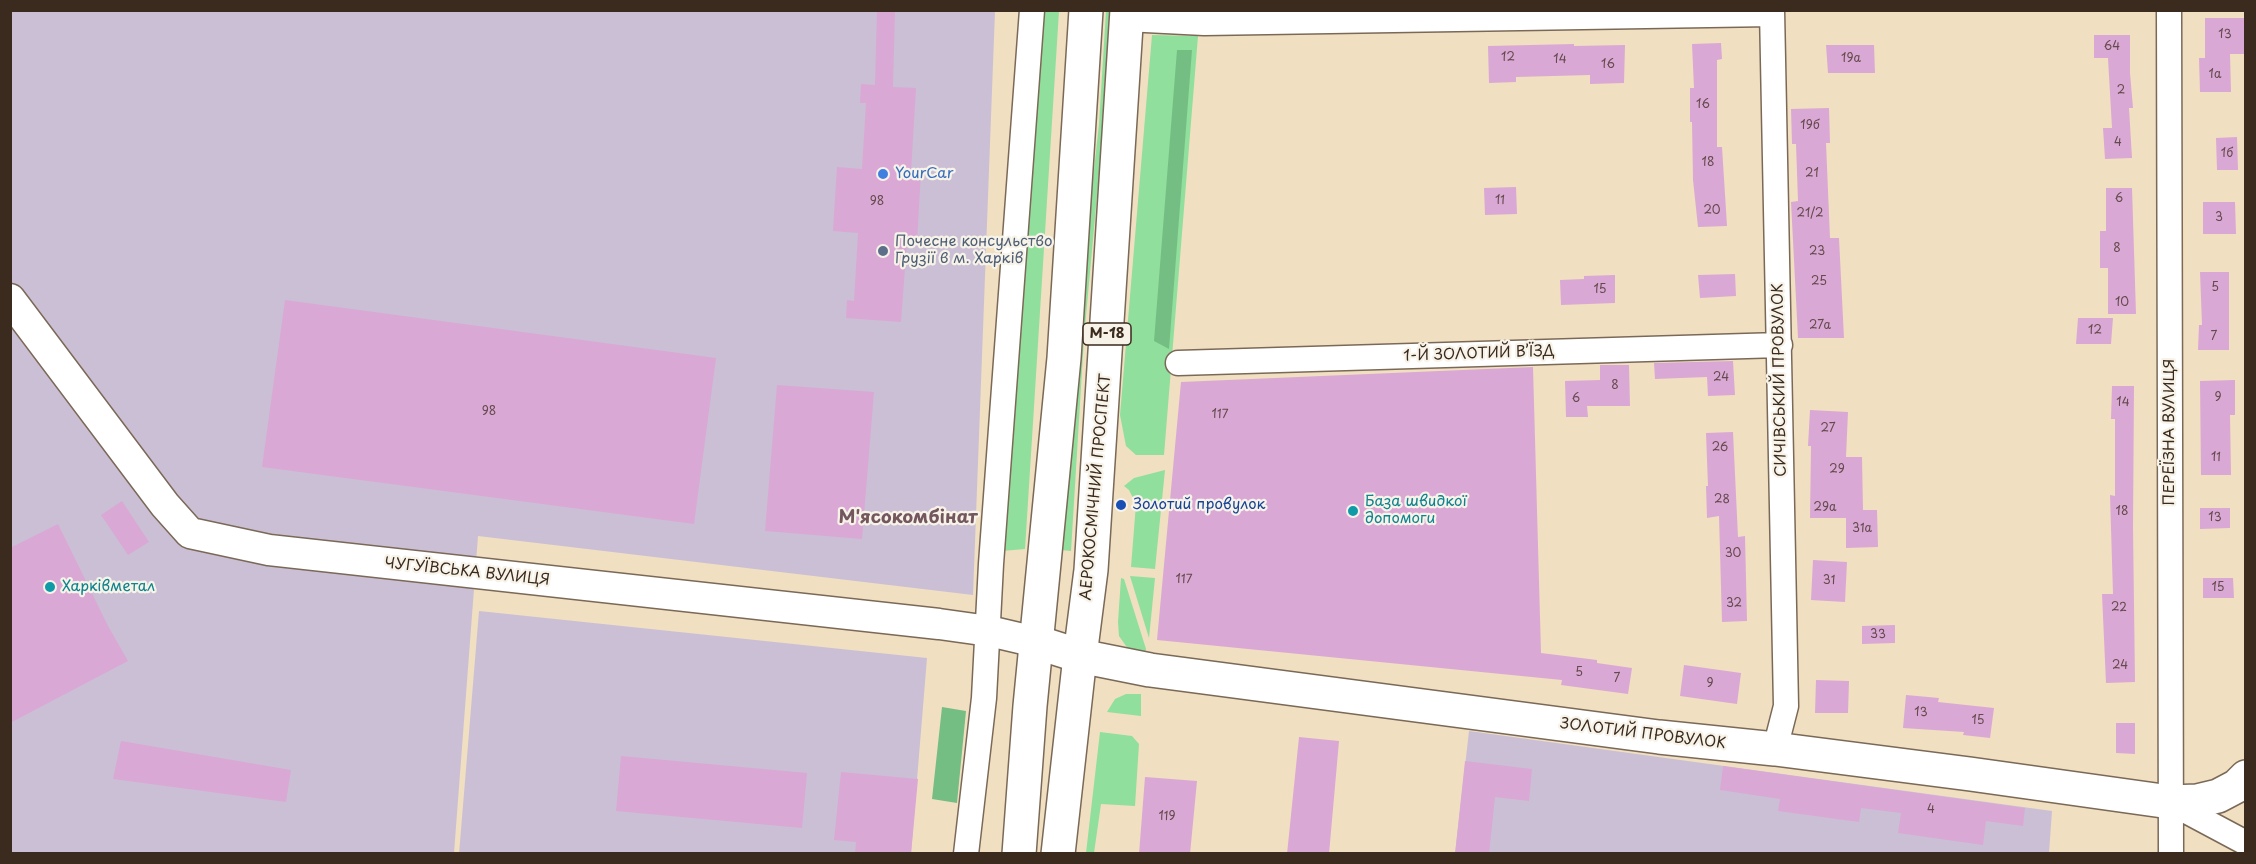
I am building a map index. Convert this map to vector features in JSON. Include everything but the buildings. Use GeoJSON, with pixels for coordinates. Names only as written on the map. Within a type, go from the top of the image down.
{"type":"FeatureCollection","features":[{"type":"Feature","properties":{"kind":"main road","name":"М-18"},"geometry":{"type":"LineString","coordinates":[[1019,854],[1036,642],[1064,358],[1086,10]]}},
{"type":"Feature","properties":{"kind":"main road","name":"АЕРОКОСМІЧНИЙ ПРОСПЕКТ"},"geometry":{"type":"LineString","coordinates":[[1058,854],[1091,570],[1126,15]]}},
{"type":"Feature","properties":{"kind":"main road","name":"ЗОЛОТИЙ ПРОВУЛОК"},"geometry":{"type":"LineString","coordinates":[[1036,642],[1080,656],[1150,670],[1659,738],[1775,749],[2170,802],[2197,801],[2218,796],[2237,786],[2246,777]]}},
{"type":"Feature","properties":{"kind":"street"},"geometry":{"type":"LineString","coordinates":[[966,854],[984,698],[991,564],[1032,10]]}},
{"type":"Feature","properties":{"kind":"street","name":"ПЕРЕЇЗНА ВУЛИЦЯ"},"geometry":{"type":"LineString","coordinates":[[2169,10],[2171,854]]}},
{"type":"Feature","properties":{"kind":"street"},"geometry":{"type":"LineString","coordinates":[[1126,15],[1204,23],[1772,13]]}},
{"type":"Feature","properties":{"kind":"street","name":"СИЧІВСЬКИЙ ПРОВУЛОК"},"geometry":{"type":"LineString","coordinates":[[1772,13],[1786,706],[1775,749]]}},
{"type":"Feature","properties":{"kind":"street","name":"ЧУГУЇВСЬКА ВУЛИЦЯ"},"geometry":{"type":"LineString","coordinates":[[10,300],[165,505],[190,533],[269,550],[988,631],[1036,642]]}},
{"type":"Feature","properties":{"kind":"street","name":"1-Й ЗОЛОТИЙ В’ЇЗД"},"geometry":{"type":"LineString","coordinates":[[1179,363],[1780,345]]}},
{"type":"Feature","properties":{"kind":"street"},"geometry":{"type":"LineString","coordinates":[[2170,802],[2246,843]]}},
{"type":"Feature","properties":{"kind":"shaded area"},"geometry":{"type":"Polygon","coordinates":[[[10,11],[995,11],[973,595],[478,536],[454,853],[11,853],[10,11]]]}},
{"type":"Feature","properties":{"kind":"shaded area"},"geometry":{"type":"Polygon","coordinates":[[[479,611],[927,658],[911,853],[459,854],[479,611]]]}},
{"type":"Feature","properties":{"kind":"shaded area"},"geometry":{"type":"Polygon","coordinates":[[[1469,731],[2052,811],[2049,853],[1455,854],[1469,731]]]}},
{"type":"Feature","properties":{"kind":"green space"},"geometry":{"type":"Polygon","coordinates":[[[1039,11],[1059,11],[1025,549],[1002,551],[1039,11]]]}},
{"type":"Feature","properties":{"kind":"green space"},"geometry":{"type":"Polygon","coordinates":[[[1106,11],[1111,11],[1106,97],[1084,338],[1071,551],[1061,550],[1085,252],[1099,124],[1106,11]]]}},
{"type":"Feature","properties":{"kind":"green space"},"geometry":{"type":"Polygon","coordinates":[[[1152,35],[1198,36],[1164,455],[1136,455],[1126,446],[1120,415],[1152,35]]]}},
{"type":"Feature","properties":{"kind":"green space"},"geometry":{"type":"Polygon","coordinates":[[[1177,50],[1192,50],[1169,349],[1154,341],[1177,50]]]}},
{"type":"Feature","properties":{"kind":"green space"},"geometry":{"type":"Polygon","coordinates":[[[1165,470],[1155,569],[1131,567],[1136,504],[1129,490],[1124,486],[1134,478],[1165,470]]]}},
{"type":"Feature","properties":{"kind":"green space"},"geometry":{"type":"Polygon","coordinates":[[[1130,576],[1155,578],[1149,638],[1130,576]]]}},
{"type":"Feature","properties":{"kind":"green space"},"geometry":{"type":"Polygon","coordinates":[[[1121,578],[1124,579],[1146,649],[1144,658],[1131,653],[1119,636],[1121,578]]]}},
{"type":"Feature","properties":{"kind":"green space"},"geometry":{"type":"Polygon","coordinates":[[[1126,694],[1141,694],[1141,716],[1107,712],[1115,699],[1126,694]]]}},
{"type":"Feature","properties":{"kind":"green space"},"geometry":{"type":"Polygon","coordinates":[[[942,707],[966,711],[957,803],[932,799],[942,707]]]}},
{"type":"Feature","properties":{"kind":"green space"},"geometry":{"type":"Polygon","coordinates":[[[1100,732],[1132,736],[1139,744],[1135,806],[1101,804],[1094,853],[1086,853],[1100,732]]]}},
{"type":"Feature","properties":{"kind":"place","name":"YourCar"},"geometry":{"type":"Point","coordinates":[883,174]}},
{"type":"Feature","properties":{"kind":"place","name":"Почесне консульство Грузії в м. Харків"},"geometry":{"type":"Point","coordinates":[883,251]}},
{"type":"Feature","properties":{"kind":"place","name":"Золотий провулок"},"geometry":{"type":"Point","coordinates":[1121,505]}},
{"type":"Feature","properties":{"kind":"place","name":"База швидкої допомоги"},"geometry":{"type":"Point","coordinates":[1353,511]}},
{"type":"Feature","properties":{"kind":"place","name":"Харківметал"},"geometry":{"type":"Point","coordinates":[50,587]}},
{"type":"Feature","properties":{"kind":"district","name":"М'ясокомбінат"},"geometry":{"type":"Point","coordinates":[908,518]}}]}
